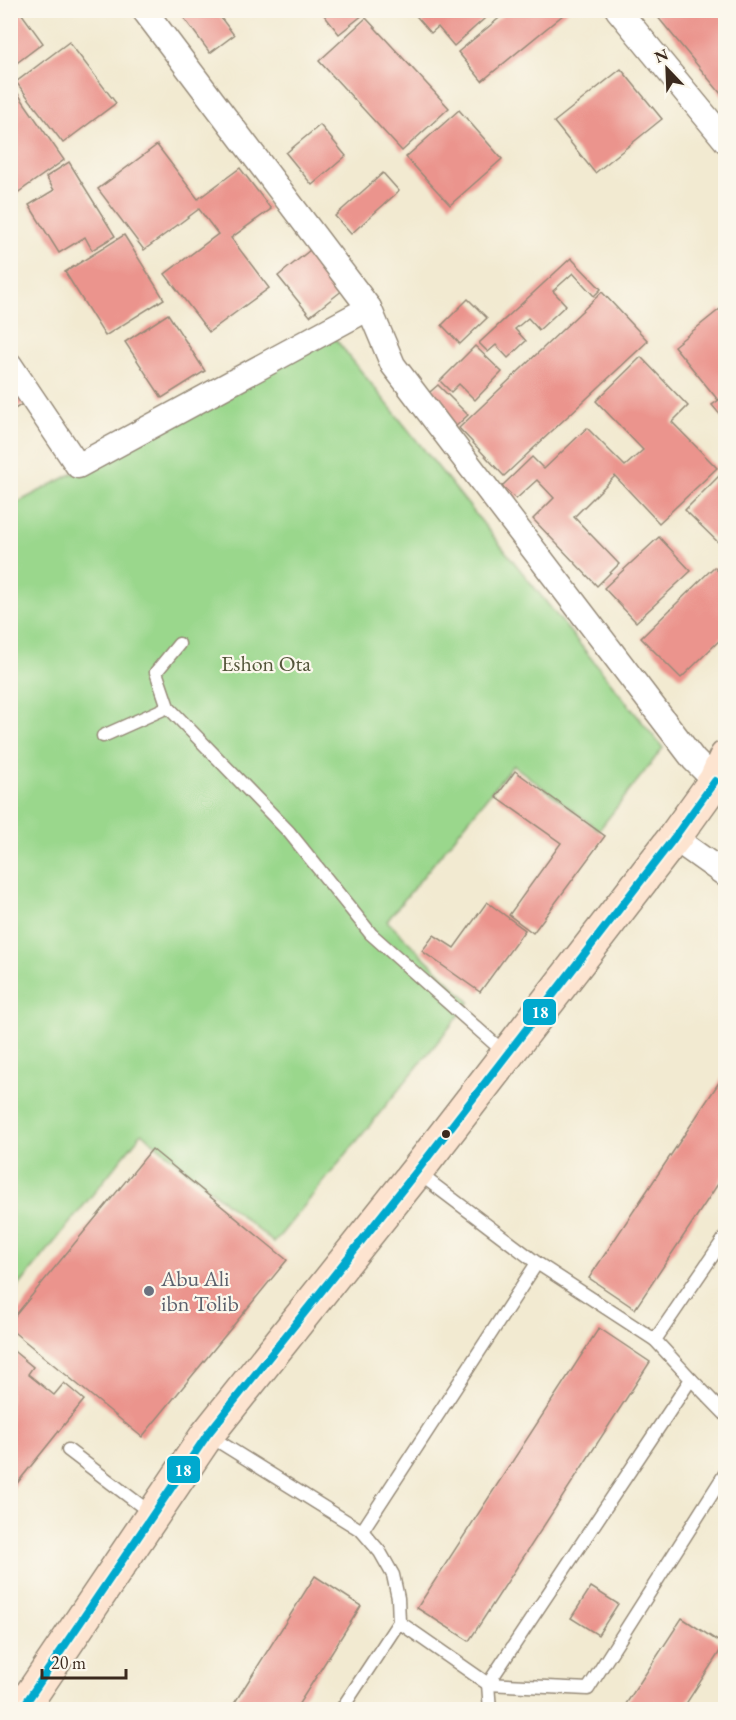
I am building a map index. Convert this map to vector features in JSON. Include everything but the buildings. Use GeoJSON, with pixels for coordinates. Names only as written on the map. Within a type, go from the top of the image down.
{"type":"FeatureCollection","features":[{"type":"Feature","properties":{"kind":"main road"},"geometry":{"type":"LineString","coordinates":[[21,1710],[207,1435],[417,1171],[674,838],[722,765]]}},
{"type":"Feature","properties":{"kind":"street"},"geometry":{"type":"LineString","coordinates":[[144,10],[369,308],[393,365],[694,760],[722,765]]}},
{"type":"Feature","properties":{"kind":"street"},"geometry":{"type":"LineString","coordinates":[[618,10],[726,141]]}},
{"type":"Feature","properties":{"kind":"street"},"geometry":{"type":"LineString","coordinates":[[10,364],[78,466],[369,308]]}},
{"type":"Feature","properties":{"kind":"street"},"geometry":{"type":"LineString","coordinates":[[674,838],[726,875]]}},
{"type":"Feature","properties":{"kind":"lane"},"geometry":{"type":"LineString","coordinates":[[179,644],[156,672],[168,708],[289,832],[370,934],[507,1054]]}},
{"type":"Feature","properties":{"kind":"lane"},"geometry":{"type":"LineString","coordinates":[[103,736],[168,708]]}},
{"type":"Feature","properties":{"kind":"lane"},"geometry":{"type":"LineString","coordinates":[[417,1171],[537,1263],[655,1340],[726,1415]]}},
{"type":"Feature","properties":{"kind":"lane"},"geometry":{"type":"LineString","coordinates":[[655,1340],[726,1236]]}},
{"type":"Feature","properties":{"kind":"lane"},"geometry":{"type":"LineString","coordinates":[[362,1531],[537,1263]]}},
{"type":"Feature","properties":{"kind":"lane"},"geometry":{"type":"LineString","coordinates":[[490,1710],[488,1684],[692,1379]]}},
{"type":"Feature","properties":{"kind":"lane"},"geometry":{"type":"LineString","coordinates":[[207,1435],[362,1531],[380,1552],[393,1575],[398,1598],[399,1622],[342,1710]]}},
{"type":"Feature","properties":{"kind":"lane"},"geometry":{"type":"LineString","coordinates":[[68,1450],[153,1515]]}},
{"type":"Feature","properties":{"kind":"lane"},"geometry":{"type":"LineString","coordinates":[[399,1622],[488,1684],[588,1689],[726,1472]]}},
{"type":"Feature","properties":{"kind":"green space","name":"Eshon Ota"},"geometry":{"type":"Polygon","coordinates":[[[333,336],[663,748],[599,830],[513,765],[387,921],[470,1002],[274,1243],[142,1133],[11,1296],[11,506],[333,336]]]}},
{"type":"Feature","properties":{"kind":"transit line","name":"18"},"geometry":{"type":"LineString","coordinates":[[21,1710],[207,1435],[417,1171],[674,838],[715,781]]}},
{"type":"Feature","properties":{"kind":"place","name":"Abu Ali ibn Tolib"},"geometry":{"type":"Point","coordinates":[149,1291]}}]}
